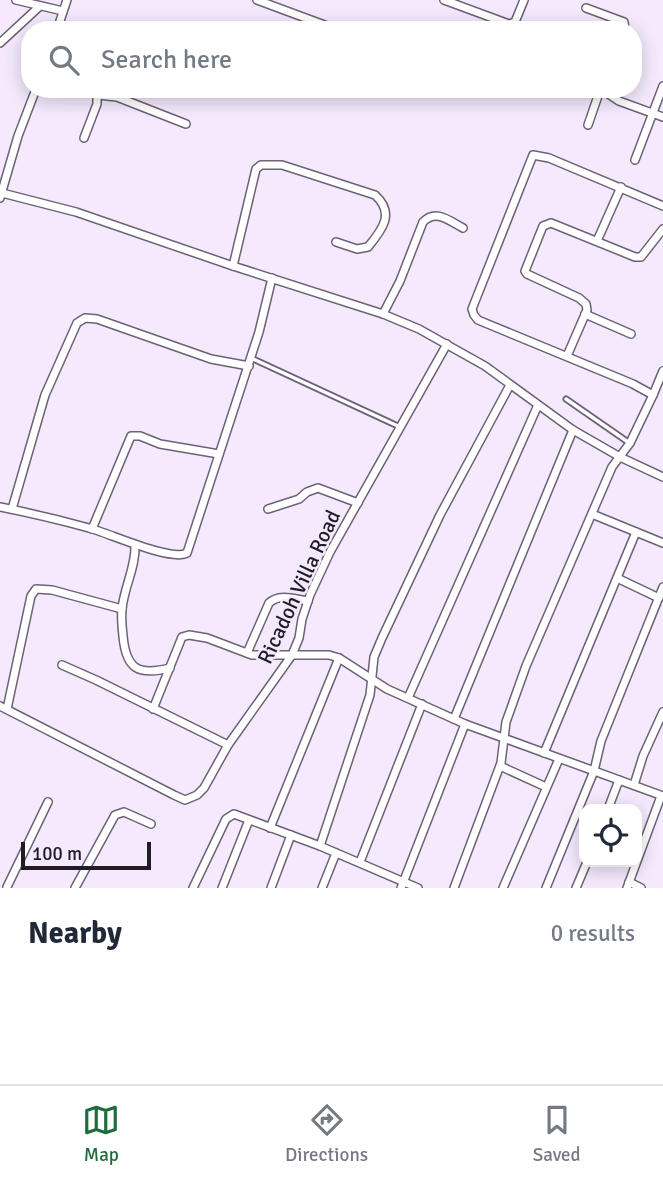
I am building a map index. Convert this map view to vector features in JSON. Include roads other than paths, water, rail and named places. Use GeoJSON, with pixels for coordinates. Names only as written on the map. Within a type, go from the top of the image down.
{"type":"FeatureCollection","features":[{"type":"Feature","properties":{"kind":"street"},"geometry":{"type":"LineString","coordinates":[[16,0],[63,11]]}},
{"type":"Feature","properties":{"kind":"street"},"geometry":{"type":"LineString","coordinates":[[60,21],[67,0]]}},
{"type":"Feature","properties":{"kind":"street"},"geometry":{"type":"LineString","coordinates":[[257,0],[314,21]]}},
{"type":"Feature","properties":{"kind":"street"},"geometry":{"type":"LineString","coordinates":[[444,0],[501,21]]}},
{"type":"Feature","properties":{"kind":"street"},"geometry":{"type":"LineString","coordinates":[[516,21],[524,0]]}},
{"type":"Feature","properties":{"kind":"street"},"geometry":{"type":"LineString","coordinates":[[24,21],[40,6]]}},
{"type":"Feature","properties":{"kind":"street"},"geometry":{"type":"LineString","coordinates":[[586,8],[621,21]]}},
{"type":"Feature","properties":{"kind":"street"},"geometry":{"type":"LineString","coordinates":[[0,43],[21,24]]}},
{"type":"Feature","properties":{"kind":"street"},"geometry":{"type":"LineString","coordinates":[[635,160],[663,86]]}},
{"type":"Feature","properties":{"kind":"street"},"geometry":{"type":"LineString","coordinates":[[33,98],[1,195],[76,212],[383,314],[447,344],[573,430],[620,457],[663,477]]}},
{"type":"Feature","properties":{"kind":"street"},"geometry":{"type":"LineString","coordinates":[[85,138],[97,98]]}},
{"type":"Feature","properties":{"kind":"street"},"geometry":{"type":"LineString","coordinates":[[120,98],[186,124]]}},
{"type":"Feature","properties":{"kind":"street"},"geometry":{"type":"LineString","coordinates":[[588,125],[597,98]]}},
{"type":"Feature","properties":{"kind":"street"},"geometry":{"type":"LineString","coordinates":[[614,98],[663,117]]}},
{"type":"Feature","properties":{"kind":"street"},"geometry":{"type":"LineString","coordinates":[[653,395],[478,320],[472,309],[533,155],[549,158],[663,206]]}},
{"type":"Feature","properties":{"kind":"street"},"geometry":{"type":"LineString","coordinates":[[233,266],[256,169],[261,165],[282,166],[374,195],[380,200],[387,211],[386,218],[369,247],[357,249],[336,242]]}},
{"type":"Feature","properties":{"kind":"street"},"geometry":{"type":"LineString","coordinates":[[597,241],[621,187]]}},
{"type":"Feature","properties":{"kind":"street"},"geometry":{"type":"LineString","coordinates":[[383,314],[400,281],[423,222],[430,216],[437,215],[463,228]]}},
{"type":"Feature","properties":{"kind":"street"},"geometry":{"type":"LineString","coordinates":[[566,356],[585,314],[586,304],[579,298],[530,277],[525,271],[543,226],[547,223],[635,257],[641,257],[663,229]]}},
{"type":"Feature","properties":{"kind":"street"},"geometry":{"type":"LineString","coordinates":[[0,506],[92,529],[135,545],[178,556],[187,553],[250,362],[272,278]]}},
{"type":"Feature","properties":{"kind":"street"},"geometry":{"type":"LineString","coordinates":[[585,314],[631,334]]}},
{"type":"Feature","properties":{"kind":"street"},"geometry":{"type":"LineString","coordinates":[[12,509],[46,395],[77,323],[85,318],[97,319],[211,359],[250,362]]}},
{"type":"Feature","properties":{"kind":"street","name":"Ricadoh Villa Road"},"geometry":{"type":"LineString","coordinates":[[4,708],[174,795],[185,800],[191,799],[204,788],[228,745],[292,655],[308,601],[330,552],[447,344]]}},
{"type":"Feature","properties":{"kind":"street"},"geometry":{"type":"LineString","coordinates":[[454,888],[500,766],[509,710],[526,666],[612,467],[630,443],[663,371]]}},
{"type":"Feature","properties":{"kind":"street"},"geometry":{"type":"LineString","coordinates":[[320,846],[365,712],[374,657],[440,515],[510,385]]}},
{"type":"Feature","properties":{"kind":"street"},"geometry":{"type":"LineString","coordinates":[[408,698],[538,405]]}},
{"type":"Feature","properties":{"kind":"street"},"geometry":{"type":"LineString","coordinates":[[454,719],[573,430]]}},
{"type":"Feature","properties":{"kind":"street"},"geometry":{"type":"LineString","coordinates":[[92,529],[131,436],[219,454]]}},
{"type":"Feature","properties":{"kind":"street"},"geometry":{"type":"LineString","coordinates":[[268,509],[299,499],[318,488],[358,503]]}},
{"type":"Feature","properties":{"kind":"street"},"geometry":{"type":"LineString","coordinates":[[592,514],[663,543]]}},
{"type":"Feature","properties":{"kind":"street"},"geometry":{"type":"LineString","coordinates":[[544,753],[636,532]]}},
{"type":"Feature","properties":{"kind":"street"},"geometry":{"type":"LineString","coordinates":[[135,545],[136,554],[121,609],[125,654],[129,662],[139,670],[170,668]]}},
{"type":"Feature","properties":{"kind":"street"},"geometry":{"type":"LineString","coordinates":[[617,578],[659,598]]}},
{"type":"Feature","properties":{"kind":"street"},"geometry":{"type":"LineString","coordinates":[[546,888],[594,771],[601,741],[663,587]]}},
{"type":"Feature","properties":{"kind":"street"},"geometry":{"type":"LineString","coordinates":[[4,708],[31,596],[36,589],[52,590],[121,609]]}},
{"type":"Feature","properties":{"kind":"street"},"geometry":{"type":"LineString","coordinates":[[247,653],[269,603],[281,597],[308,601]]}},
{"type":"Feature","properties":{"kind":"street"},"geometry":{"type":"LineString","coordinates":[[153,709],[179,640],[189,635],[207,638],[247,653],[279,656],[329,655],[339,658],[408,698],[465,724],[662,796],[628,885],[641,888]]}},
{"type":"Feature","properties":{"kind":"street"},"geometry":{"type":"LineString","coordinates":[[270,828],[339,658]]}},
{"type":"Feature","properties":{"kind":"street"},"geometry":{"type":"LineString","coordinates":[[62,666],[228,745]]}},
{"type":"Feature","properties":{"kind":"street"},"geometry":{"type":"LineString","coordinates":[[360,862],[422,704]]}},
{"type":"Feature","properties":{"kind":"street"},"geometry":{"type":"LineString","coordinates":[[634,785],[643,756],[663,712]]}},
{"type":"Feature","properties":{"kind":"street"},"geometry":{"type":"LineString","coordinates":[[402,885],[465,724]]}},
{"type":"Feature","properties":{"kind":"street"},"geometry":{"type":"LineString","coordinates":[[503,888],[559,759]]}},
{"type":"Feature","properties":{"kind":"street"},"geometry":{"type":"LineString","coordinates":[[500,766],[546,787]]}},
{"type":"Feature","properties":{"kind":"street"},"geometry":{"type":"LineString","coordinates":[[610,804],[619,780]]}},
{"type":"Feature","properties":{"kind":"street"},"geometry":{"type":"LineString","coordinates":[[5,886],[48,802]]}},
{"type":"Feature","properties":{"kind":"street"},"geometry":{"type":"LineString","coordinates":[[75,888],[115,815],[124,812],[151,824]]}},
{"type":"Feature","properties":{"kind":"street"},"geometry":{"type":"LineString","coordinates":[[192,888],[226,818],[234,814],[360,862],[402,885],[418,888]]}},
{"type":"Feature","properties":{"kind":"street"},"geometry":{"type":"LineString","coordinates":[[222,888],[249,820]]}},
{"type":"Feature","properties":{"kind":"street"},"geometry":{"type":"LineString","coordinates":[[271,888],[291,835]]}},
{"type":"Feature","properties":{"kind":"street"},"geometry":{"type":"LineString","coordinates":[[322,888],[336,853]]}},
{"type":"Feature","properties":{"kind":"street"},"geometry":{"type":"LineString","coordinates":[[576,888],[585,867]]}},
{"type":"Feature","properties":{"kind":"lane"},"geometry":{"type":"LineString","coordinates":[[250,362],[402,428]]}},
{"type":"Feature","properties":{"kind":"lane"},"geometry":{"type":"LineString","coordinates":[[566,399],[630,443]]}}]}
